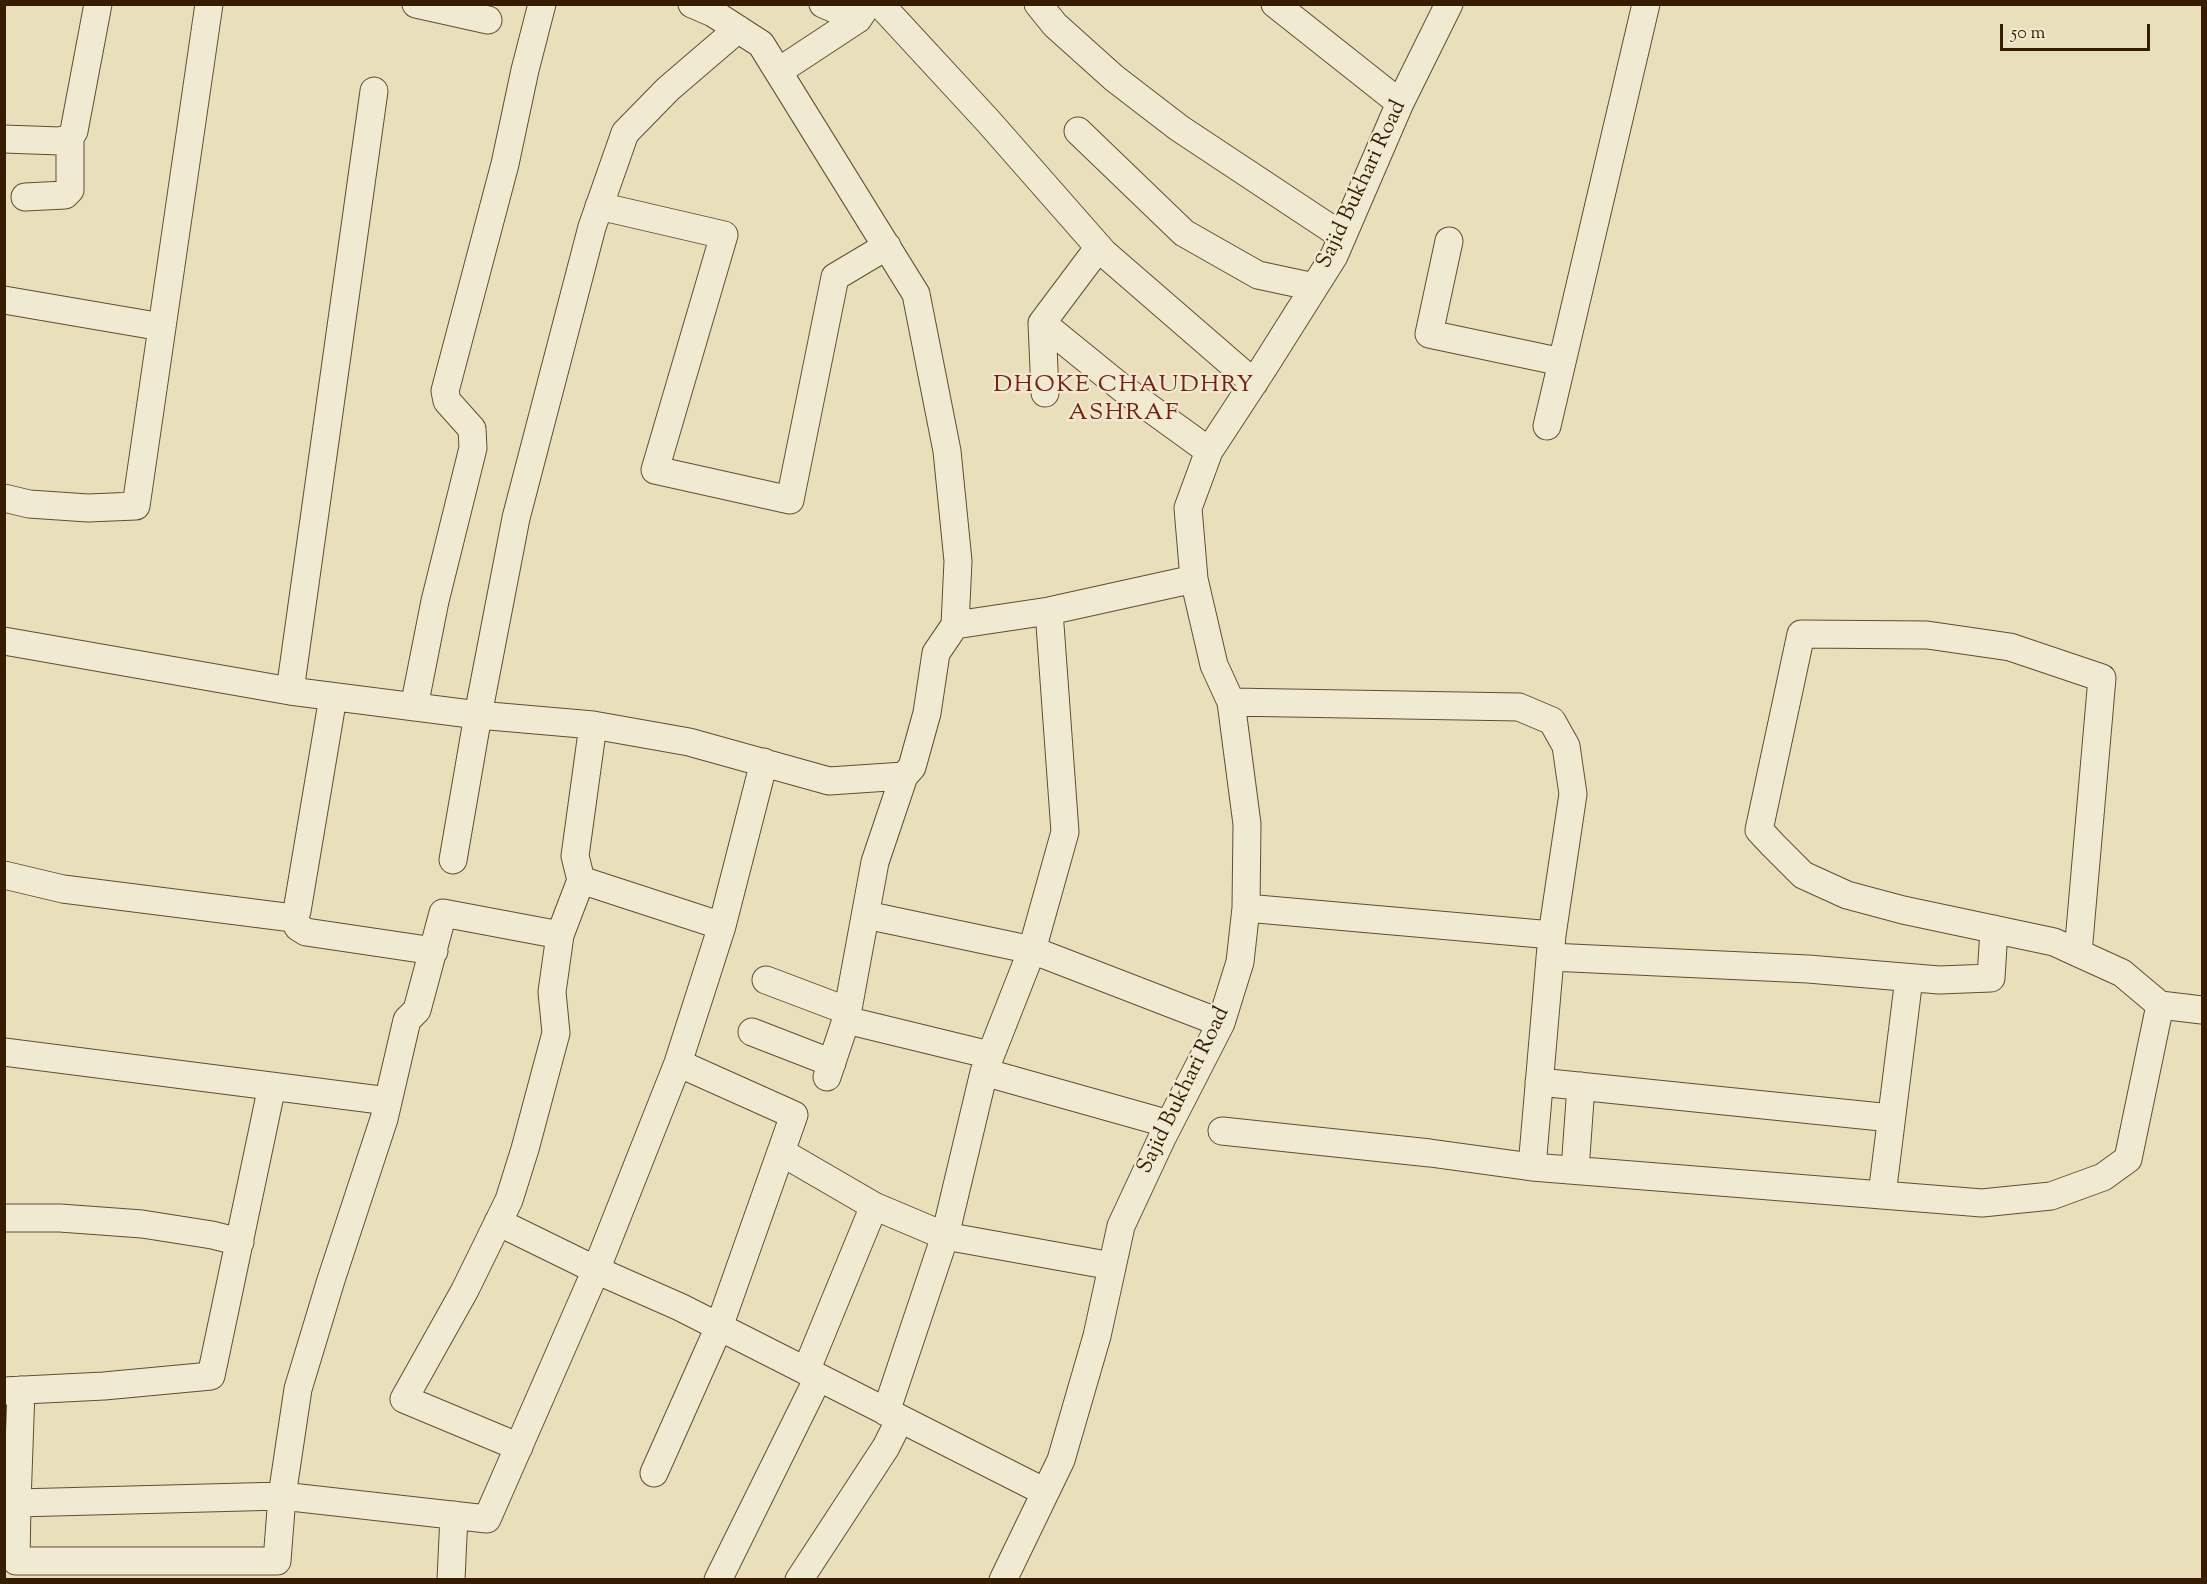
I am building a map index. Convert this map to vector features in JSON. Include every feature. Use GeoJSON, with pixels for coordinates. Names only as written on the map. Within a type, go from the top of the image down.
{"type":"FeatureCollection","features":[{"type":"Feature","properties":{"kind":"street"},"geometry":{"type":"LineString","coordinates":[[25,197],[66,195],[70,190],[70,138],[74,130],[99,4]]}},
{"type":"Feature","properties":{"kind":"street"},"geometry":{"type":"LineString","coordinates":[[4,498],[29,504],[88,508],[136,506],[209,4]]}},
{"type":"Feature","properties":{"kind":"street"},"geometry":{"type":"LineString","coordinates":[[416,4],[488,20]]}},
{"type":"Feature","properties":{"kind":"street"},"geometry":{"type":"LineString","coordinates":[[414,706],[435,601],[473,448],[472,429],[447,401],[445,391],[505,164],[542,4]]}},
{"type":"Feature","properties":{"kind":"street"},"geometry":{"type":"LineString","coordinates":[[823,4],[869,9],[988,121],[1099,247],[1254,383]]}},
{"type":"Feature","properties":{"kind":"street"},"geometry":{"type":"LineString","coordinates":[[1038,4],[1055,25],[1114,78],[1179,128],[1342,236]]}},
{"type":"Feature","properties":{"kind":"street"},"geometry":{"type":"LineString","coordinates":[[1275,4],[1401,103]]}},
{"type":"Feature","properties":{"kind":"street","name":"Sajid Bukhari Road"},"geometry":{"type":"LineString","coordinates":[[1003,1580],[1061,1460],[1097,1336],[1121,1226],[1169,1124],[1221,1023],[1240,962],[1246,908],[1247,824],[1231,702],[1214,665],[1194,579],[1188,508],[1209,451],[1334,256],[1401,103],[1449,4]]}},
{"type":"Feature","properties":{"kind":"street"},"geometry":{"type":"LineString","coordinates":[[1547,426],[1646,4]]}},
{"type":"Feature","properties":{"kind":"street"},"geometry":{"type":"LineString","coordinates":[[699,6],[714,13],[760,44],[779,71],[824,148],[916,294],[947,451],[958,561],[955,625],[936,653],[927,712],[912,767],[904,776],[875,862],[847,1016],[829,1070],[752,1032]]}},
{"type":"Feature","properties":{"kind":"street"},"geometry":{"type":"LineString","coordinates":[[779,71],[869,9]]}},
{"type":"Feature","properties":{"kind":"street"},"geometry":{"type":"LineString","coordinates":[[453,860],[516,518],[591,227],[626,133],[668,89],[738,29]]}},
{"type":"Feature","properties":{"kind":"street"},"geometry":{"type":"LineString","coordinates":[[291,691],[374,91]]}},
{"type":"Feature","properties":{"kind":"street"},"geometry":{"type":"LineString","coordinates":[[1078,131],[1184,233],[1258,275],[1314,287]]}},
{"type":"Feature","properties":{"kind":"street"},"geometry":{"type":"LineString","coordinates":[[4,138],[60,141],[70,138]]}},
{"type":"Feature","properties":{"kind":"street"},"geometry":{"type":"LineString","coordinates":[[599,206],[724,235],[655,470],[790,500],[836,277],[887,246]]}},
{"type":"Feature","properties":{"kind":"street"},"geometry":{"type":"LineString","coordinates":[[1449,241],[1429,334],[1562,362]]}},
{"type":"Feature","properties":{"kind":"street"},"geometry":{"type":"LineString","coordinates":[[1046,393],[1042,323],[1099,247]]}},
{"type":"Feature","properties":{"kind":"street"},"geometry":{"type":"LineString","coordinates":[[4,300],[162,327]]}},
{"type":"Feature","properties":{"kind":"street"},"geometry":{"type":"LineString","coordinates":[[1042,323],[1122,388],[1209,451]]}},
{"type":"Feature","properties":{"kind":"street"},"geometry":{"type":"LineString","coordinates":[[955,625],[1049,611],[1194,579]]}},
{"type":"Feature","properties":{"kind":"street"},"geometry":{"type":"LineString","coordinates":[[799,1580],[886,1447],[893,1415],[945,1236],[987,1063],[1032,950],[1065,832],[1049,611]]}},
{"type":"Feature","properties":{"kind":"street"},"geometry":{"type":"LineString","coordinates":[[2078,953],[2102,678],[2000,645],[1926,635],[1801,634],[1759,830],[1803,874],[1847,894],[1903,910],[2054,942],[2078,953],[2122,973],[2160,1005],[2202,1010]]}},
{"type":"Feature","properties":{"kind":"street"},"geometry":{"type":"LineString","coordinates":[[4,641],[333,697],[478,715],[593,725],[689,742],[829,781],[904,776]]}},
{"type":"Feature","properties":{"kind":"street"},"geometry":{"type":"LineString","coordinates":[[293,918],[297,912],[333,697]]}},
{"type":"Feature","properties":{"kind":"street"},"geometry":{"type":"LineString","coordinates":[[1231,702],[1519,707],[1552,722],[1566,746],[1573,794],[1551,946],[1532,1167]]}},
{"type":"Feature","properties":{"kind":"street"},"geometry":{"type":"LineString","coordinates":[[519,1447],[404,1399],[465,1290],[498,1222],[525,1149],[556,1033],[552,992],[560,935],[581,880],[575,856],[593,725]]}},
{"type":"Feature","properties":{"kind":"street"},"geometry":{"type":"LineString","coordinates":[[17,1503],[282,1496],[487,1519],[596,1269],[678,1063],[722,926],[764,762]]}},
{"type":"Feature","properties":{"kind":"street"},"geometry":{"type":"LineString","coordinates":[[4,875],[63,889],[293,918]]}},
{"type":"Feature","properties":{"kind":"street"},"geometry":{"type":"LineString","coordinates":[[581,880],[722,926]]}},
{"type":"Feature","properties":{"kind":"street"},"geometry":{"type":"LineString","coordinates":[[1246,908],[1551,946],[1939,980],[1991,978],[1994,929]]}},
{"type":"Feature","properties":{"kind":"street"},"geometry":{"type":"LineString","coordinates":[[272,1086],[211,1376],[13,1391],[17,1503],[10,1561],[69,1570],[275,1570],[282,1496],[298,1389],[388,1101],[407,1020],[417,1010],[443,913],[560,935]]}},
{"type":"Feature","properties":{"kind":"street"},"geometry":{"type":"LineString","coordinates":[[866,915],[1032,950],[1221,1023]]}},
{"type":"Feature","properties":{"kind":"street"},"geometry":{"type":"LineString","coordinates":[[293,918],[298,927],[306,932],[434,951]]}},
{"type":"Feature","properties":{"kind":"street"},"geometry":{"type":"LineString","coordinates":[[1882,1195],[1909,978]]}},
{"type":"Feature","properties":{"kind":"street"},"geometry":{"type":"LineString","coordinates":[[766,980],[847,1016],[1169,1124]]}},
{"type":"Feature","properties":{"kind":"street"},"geometry":{"type":"LineString","coordinates":[[1222,1131],[1430,1153],[1532,1167],[1982,1203],[2051,1196],[2103,1177],[2128,1159],[2160,1005]]}},
{"type":"Feature","properties":{"kind":"street"},"geometry":{"type":"LineString","coordinates":[[4,1052],[388,1101]]}},
{"type":"Feature","properties":{"kind":"street"},"geometry":{"type":"LineString","coordinates":[[654,1473],[719,1327],[794,1115],[678,1063]]}},
{"type":"Feature","properties":{"kind":"street"},"geometry":{"type":"LineString","coordinates":[[1539,1082],[1891,1118]]}},
{"type":"Feature","properties":{"kind":"street"},"geometry":{"type":"LineString","coordinates":[[1575,1170],[1581,1086]]}},
{"type":"Feature","properties":{"kind":"street"},"geometry":{"type":"LineString","coordinates":[[781,1152],[874,1206],[945,1236],[1112,1266]]}},
{"type":"Feature","properties":{"kind":"street"},"geometry":{"type":"LineString","coordinates":[[718,1580],[812,1374],[874,1206]]}},
{"type":"Feature","properties":{"kind":"street"},"geometry":{"type":"LineString","coordinates":[[4,1218],[60,1218],[142,1224],[212,1235],[240,1242]]}},
{"type":"Feature","properties":{"kind":"street"},"geometry":{"type":"LineString","coordinates":[[498,1222],[719,1327],[1046,1492]]}},
{"type":"Feature","properties":{"kind":"street"},"geometry":{"type":"LineString","coordinates":[[451,1580],[454,1515]]}},
{"type":"Feature","properties":{"kind":"district","name":"DHOKE CHAUDHRY ASHRAF"},"geometry":{"type":"Point","coordinates":[1124,401]}}]}
